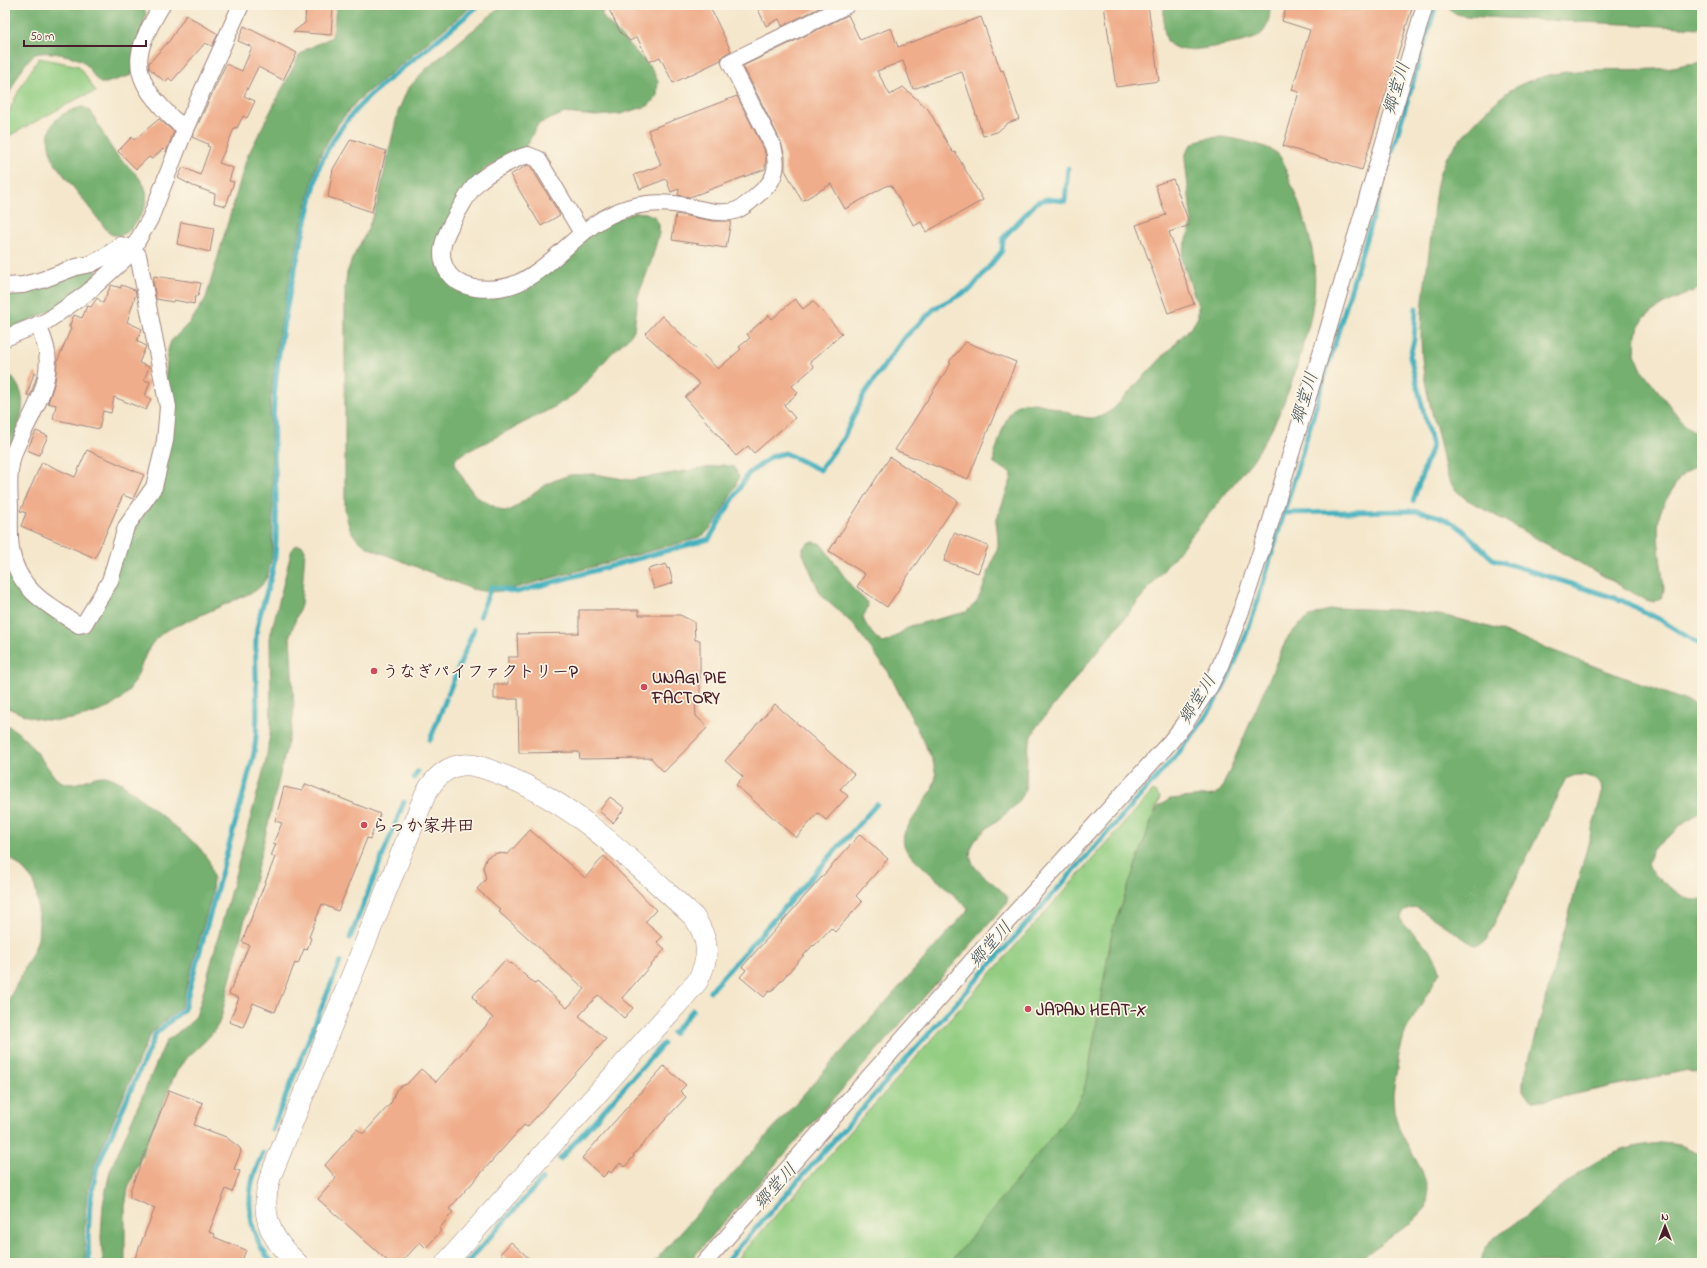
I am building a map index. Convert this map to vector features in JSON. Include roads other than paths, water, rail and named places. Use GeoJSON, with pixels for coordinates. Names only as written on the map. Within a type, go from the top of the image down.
{"type":"FeatureCollection","features":[{"type":"Feature","properties":{"kind":"street"},"geometry":{"type":"LineString","coordinates":[[162,5],[145,34],[139,58],[140,70],[143,82],[149,93],[178,124],[186,127]]}},
{"type":"Feature","properties":{"kind":"street"},"geometry":{"type":"LineString","coordinates":[[5,338],[47,321],[86,293],[114,270],[129,255],[150,219],[186,127],[241,5]]}},
{"type":"Feature","properties":{"kind":"street"},"geometry":{"type":"LineString","coordinates":[[582,233],[538,159],[528,155],[486,175],[470,191],[446,236],[442,247],[442,258],[445,268],[452,277],[461,284],[484,289],[510,286],[533,274],[582,233],[609,215],[634,206],[647,204],[673,204],[725,212],[736,210],[745,205],[772,180],[776,169],[776,157],[773,146],[730,62],[847,5]]}},
{"type":"Feature","properties":{"kind":"street"},"geometry":{"type":"LineString","coordinates":[[704,1263],[1004,925],[1170,742],[1189,719],[1210,686],[1232,636],[1270,524],[1425,5]]}},
{"type":"Feature","properties":{"kind":"street"},"geometry":{"type":"LineString","coordinates":[[5,286],[23,285],[42,280],[76,267],[91,264],[104,258],[121,244],[133,249],[138,255],[168,407],[165,441],[154,486],[126,527],[110,582],[84,624],[78,625],[44,603],[28,588],[14,563],[11,548],[9,481],[11,465],[15,450],[42,391],[48,366],[44,340],[38,324]]}},
{"type":"Feature","properties":{"kind":"street"},"geometry":{"type":"LineString","coordinates":[[296,1263],[282,1249],[273,1236],[267,1221],[265,1206],[266,1190],[271,1175],[425,795],[432,782],[442,773],[454,767],[470,765],[485,768],[542,794],[595,829],[694,917],[702,929],[706,942],[707,956],[703,970],[697,982],[446,1263]]}},
{"type":"Feature","properties":{"kind":"waterway"},"geometry":{"type":"LineString","coordinates":[[89,1263],[88,1238],[90,1202],[97,1167],[156,1033],[184,1009],[253,758],[257,728],[257,627],[269,586],[275,555],[277,517],[273,420],[277,371],[292,283],[319,167],[328,148],[350,117],[362,104],[389,79],[479,5]]}},
{"type":"Feature","properties":{"kind":"waterway","name":"郷堂川"},"geometry":{"type":"LineString","coordinates":[[725,1263],[1180,751],[1205,718],[1225,684],[1241,649],[1255,610],[1436,5]]}},
{"type":"Feature","properties":{"kind":"waterway"},"geometry":{"type":"LineString","coordinates":[[480,616],[491,587],[517,592],[709,539],[748,474],[771,457],[785,453],[820,470],[844,437],[863,396],[903,339],[935,308],[971,289],[1002,251],[1003,238],[1037,202],[1047,199],[1065,201],[1068,168]]}},
{"type":"Feature","properties":{"kind":"waterway"},"geometry":{"type":"LineString","coordinates":[[1413,501],[1432,446],[1410,356],[1414,340],[1416,308]]}},
{"type":"Feature","properties":{"kind":"waterway"},"geometry":{"type":"LineString","coordinates":[[1283,513],[1409,511],[1441,517],[1462,529],[1493,559],[1621,600],[1659,619],[1702,646]]}},
{"type":"Feature","properties":{"kind":"waterway"},"geometry":{"type":"LineString","coordinates":[[448,694],[474,629]]}},
{"type":"Feature","properties":{"kind":"waterway"},"geometry":{"type":"LineString","coordinates":[[430,740],[446,699]]}},
{"type":"Feature","properties":{"kind":"waterway"},"geometry":{"type":"LineString","coordinates":[[414,778],[417,772]]}},
{"type":"Feature","properties":{"kind":"waterway"},"geometry":{"type":"LineString","coordinates":[[350,938],[404,802]]}},
{"type":"Feature","properties":{"kind":"waterway"},"geometry":{"type":"LineString","coordinates":[[710,991],[877,804]]}},
{"type":"Feature","properties":{"kind":"waterway"},"geometry":{"type":"LineString","coordinates":[[272,1130],[340,962]]}},
{"type":"Feature","properties":{"kind":"waterway"},"geometry":{"type":"LineString","coordinates":[[673,1033],[693,1010]]}},
{"type":"Feature","properties":{"kind":"waterway"},"geometry":{"type":"LineString","coordinates":[[560,1159],[663,1044]]}},
{"type":"Feature","properties":{"kind":"waterway"},"geometry":{"type":"LineString","coordinates":[[263,1153],[253,1179],[250,1208],[253,1228],[257,1238],[266,1255],[273,1263]]}},
{"type":"Feature","properties":{"kind":"waterway"},"geometry":{"type":"LineString","coordinates":[[467,1263],[542,1179]]}},
{"type":"Feature","properties":{"kind":"place","name":"うなぎパイファクトリーP"},"geometry":{"type":"Point","coordinates":[374,671]}},
{"type":"Feature","properties":{"kind":"place","name":"UNAGI PIE FACTORY"},"geometry":{"type":"Point","coordinates":[644,687]}},
{"type":"Feature","properties":{"kind":"place","name":"らっか家井田"},"geometry":{"type":"Point","coordinates":[364,825]}},
{"type":"Feature","properties":{"kind":"place","name":"JAPAN HEAT-X"},"geometry":{"type":"Point","coordinates":[1028,1009]}}]}
